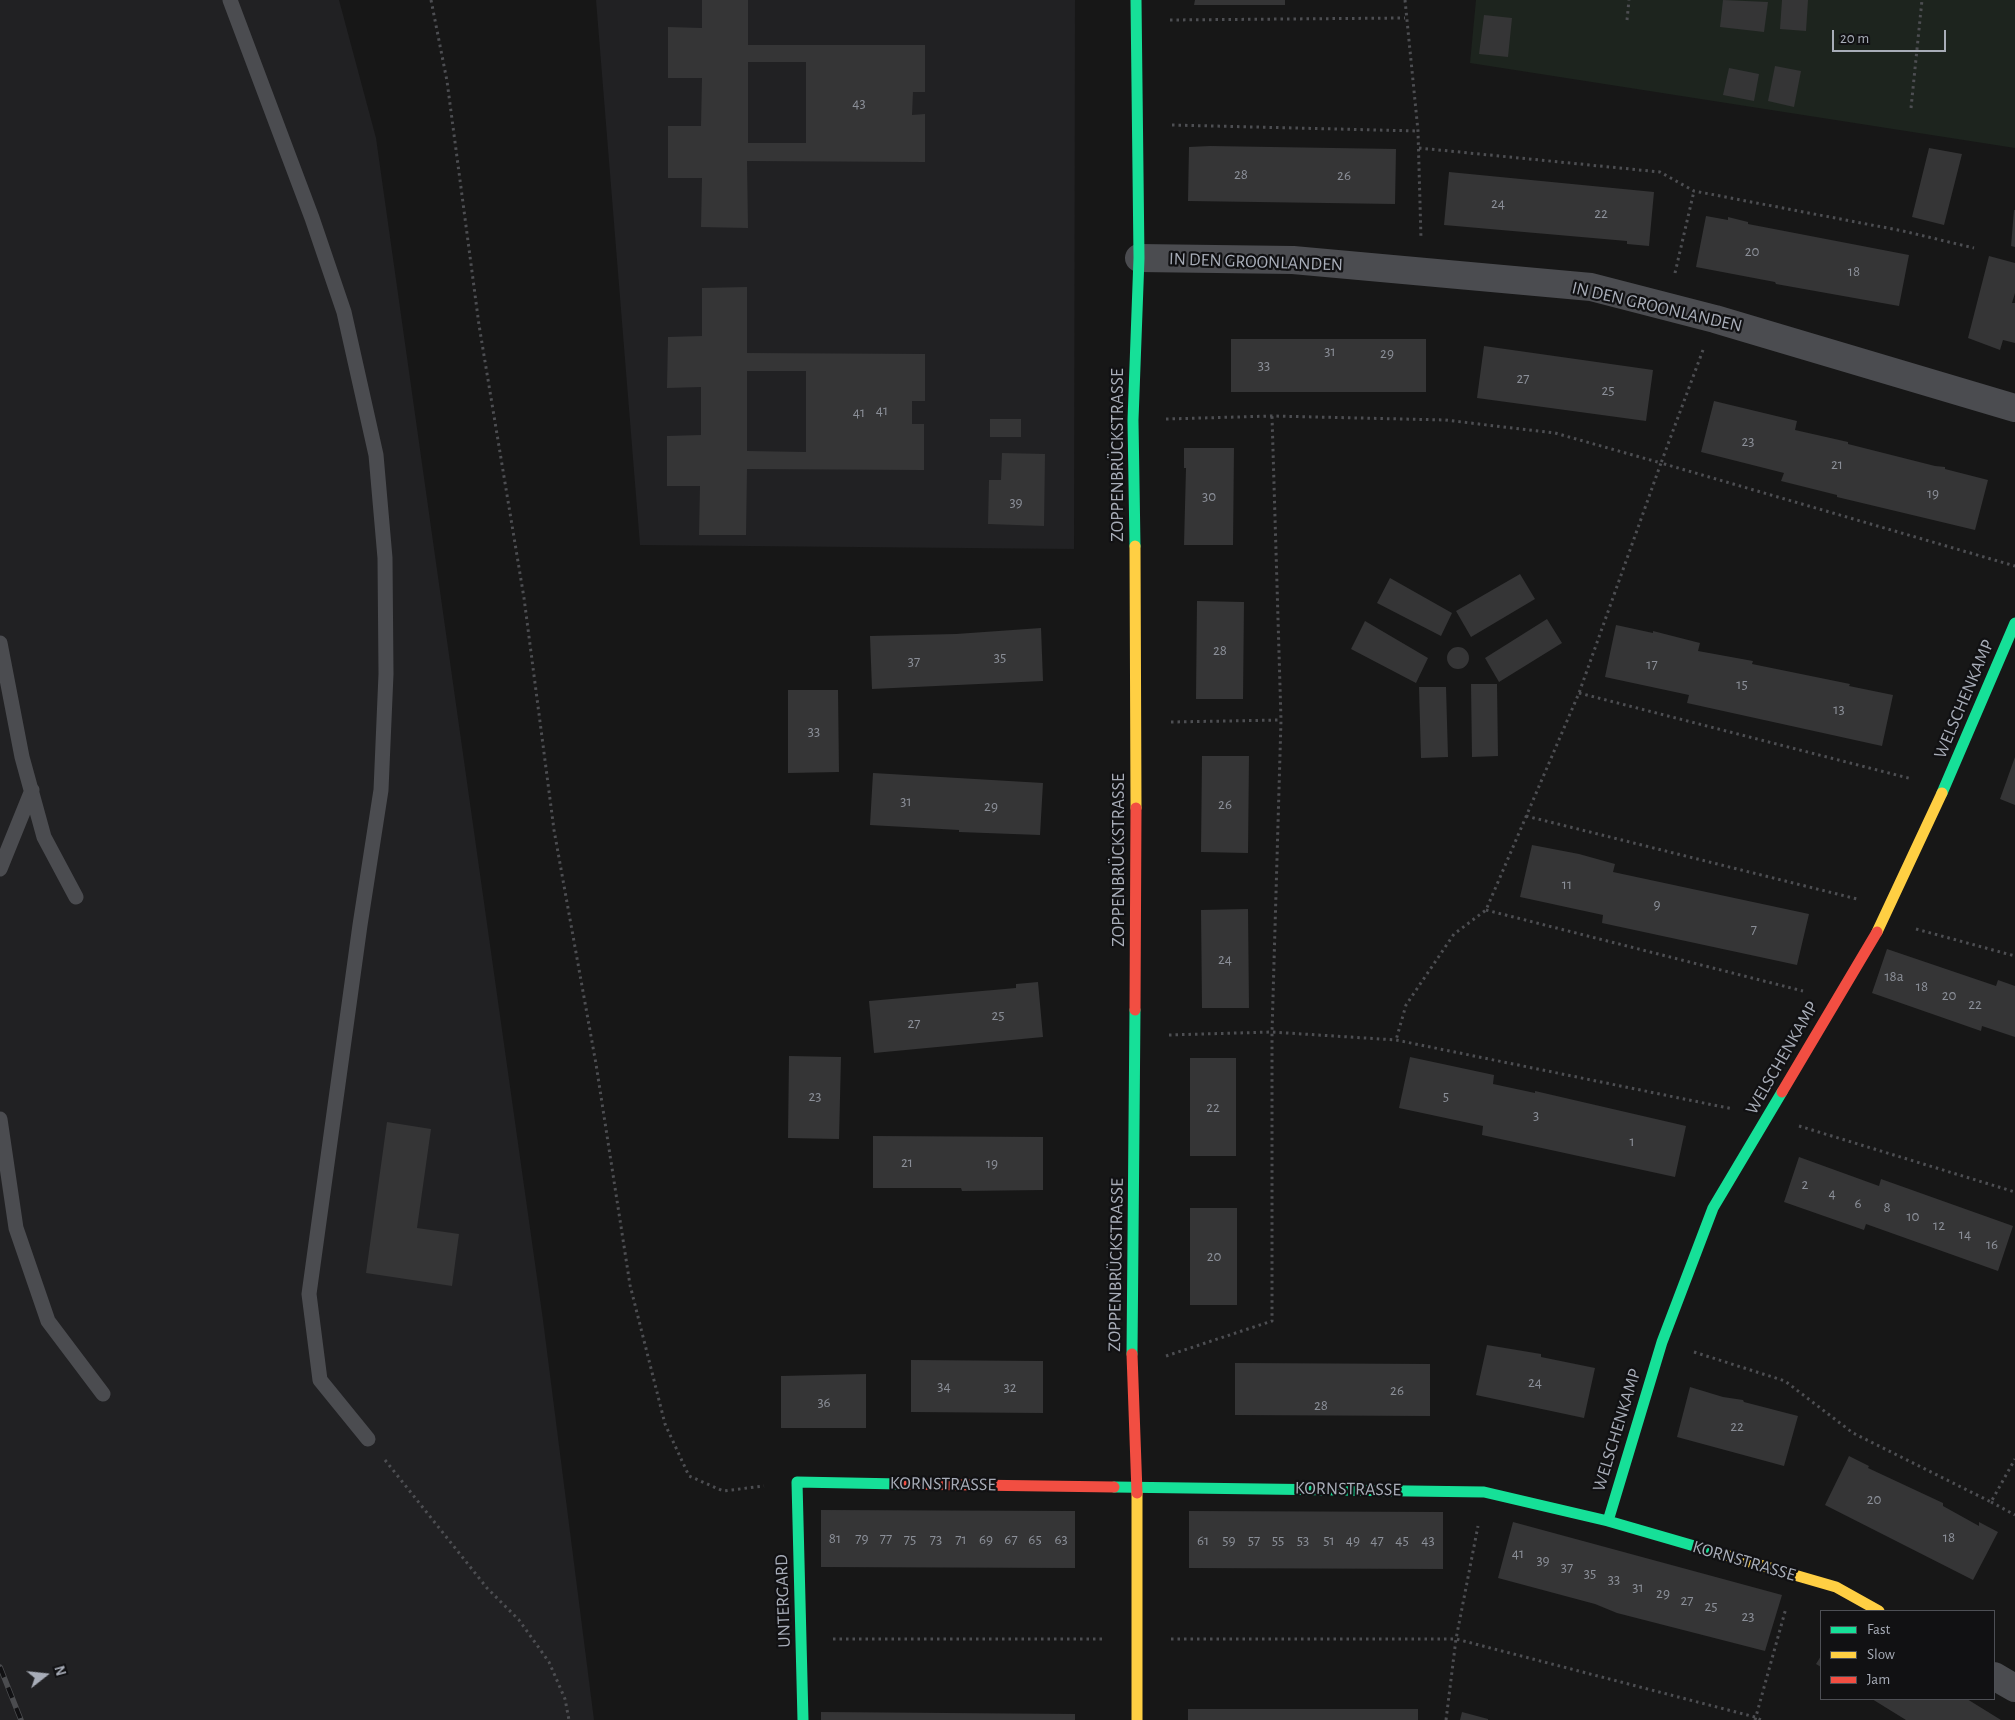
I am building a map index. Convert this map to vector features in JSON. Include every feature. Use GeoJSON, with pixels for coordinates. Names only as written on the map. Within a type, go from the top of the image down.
{"type":"FeatureCollection","features":[{"type":"Feature","properties":{"kind":"street","name":"ZOPPENBRÜCKSTRASSE"},"geometry":{"type":"LineString","coordinates":[[1136,0],[1139,258],[1133,420],[1137,722],[1132,1367],[1137,1486],[1137,1720]]}},
{"type":"Feature","properties":{"kind":"street","name":"IN DEN GROONLANDEN"},"geometry":{"type":"LineString","coordinates":[[1139,258],[1292,260],[1591,287],[1715,319],[2015,408]]}},
{"type":"Feature","properties":{"kind":"street","name":"WELSCHENKAMP"},"geometry":{"type":"LineString","coordinates":[[1608,1521],[1662,1342],[1713,1208],[1884,920],[1946,787],[2015,623]]}},
{"type":"Feature","properties":{"kind":"street","name":"KORNSTRASSE"},"geometry":{"type":"LineString","coordinates":[[797,1482],[1484,1492],[1608,1521],[1836,1587],[1877,1610]]}},
{"type":"Feature","properties":{"kind":"street","name":"UNTERGARD"},"geometry":{"type":"LineString","coordinates":[[797,1482],[803,1720]]}},
{"type":"Feature","properties":{"kind":"street"},"geometry":{"type":"LineString","coordinates":[[1995,1677],[2015,1688]]}},
{"type":"Feature","properties":{"kind":"lane"},"geometry":{"type":"LineString","coordinates":[[230,0],[312,218],[344,312],[376,455],[385,558],[386,674],[381,790],[360,925],[309,1294],[320,1380],[368,1439]]}},
{"type":"Feature","properties":{"kind":"lane"},"geometry":{"type":"LineString","coordinates":[[0,643],[22,757],[44,836],[76,897]]}},
{"type":"Feature","properties":{"kind":"lane"},"geometry":{"type":"LineString","coordinates":[[0,869],[32,790]]}},
{"type":"Feature","properties":{"kind":"lane"},"geometry":{"type":"LineString","coordinates":[[0,1120],[16,1228],[48,1321],[103,1394]]}},
{"type":"Feature","properties":{"kind":"path"},"geometry":{"type":"LineString","coordinates":[[431,0],[447,81],[479,325],[524,598],[554,830],[596,1064],[630,1285],[665,1424],[689,1476],[723,1491],[797,1482]]}},
{"type":"Feature","properties":{"kind":"path"},"geometry":{"type":"LineString","coordinates":[[1404,0],[1418,131],[1422,272]]}},
{"type":"Feature","properties":{"kind":"path"},"geometry":{"type":"LineString","coordinates":[[1627,20],[1629,0]]}},
{"type":"Feature","properties":{"kind":"path"},"geometry":{"type":"LineString","coordinates":[[1912,108],[1922,0]]}},
{"type":"Feature","properties":{"kind":"path"},"geometry":{"type":"LineString","coordinates":[[1137,20],[1405,18]]}},
{"type":"Feature","properties":{"kind":"path"},"geometry":{"type":"LineString","coordinates":[[1136,124],[1418,131]]}},
{"type":"Feature","properties":{"kind":"path"},"geometry":{"type":"LineString","coordinates":[[1419,148],[1660,172],[1694,191],[1903,231],[1974,248]]}},
{"type":"Feature","properties":{"kind":"path"},"geometry":{"type":"LineString","coordinates":[[1667,307],[1694,191]]}},
{"type":"Feature","properties":{"kind":"path"},"geometry":{"type":"LineString","coordinates":[[1396,1040],[1406,1005],[1454,934],[1486,910],[1579,693],[1661,463],[1715,319]]}},
{"type":"Feature","properties":{"kind":"path"},"geometry":{"type":"LineString","coordinates":[[1132,1367],[1272,1321],[1272,1032],[1281,720],[1272,416]]}},
{"type":"Feature","properties":{"kind":"path"},"geometry":{"type":"LineString","coordinates":[[1133,420],[1272,416],[1445,420],[1555,433],[2015,566]]}},
{"type":"Feature","properties":{"kind":"path"},"geometry":{"type":"LineString","coordinates":[[1579,693],[1946,787]]}},
{"type":"Feature","properties":{"kind":"path"},"geometry":{"type":"LineString","coordinates":[[1137,722],[1281,720]]}},
{"type":"Feature","properties":{"kind":"path"},"geometry":{"type":"LineString","coordinates":[[1526,816],[1889,908]]}},
{"type":"Feature","properties":{"kind":"path"},"geometry":{"type":"LineString","coordinates":[[1486,910],[1836,1000]]}},
{"type":"Feature","properties":{"kind":"path"},"geometry":{"type":"LineString","coordinates":[[1884,920],[2015,956]]}},
{"type":"Feature","properties":{"kind":"path"},"geometry":{"type":"LineString","coordinates":[[1136,1036],[1272,1032],[1396,1040],[1768,1116],[2015,1192]]}},
{"type":"Feature","properties":{"kind":"path"},"geometry":{"type":"LineString","coordinates":[[1662,1342],[1785,1382],[1853,1432],[2015,1515]]}},
{"type":"Feature","properties":{"kind":"path"},"geometry":{"type":"LineString","coordinates":[[368,1439],[487,1588],[524,1627],[550,1662],[565,1699],[569,1720]]}},
{"type":"Feature","properties":{"kind":"path"},"geometry":{"type":"LineString","coordinates":[[1991,1502],[2015,1459]]}},
{"type":"Feature","properties":{"kind":"path"},"geometry":{"type":"LineString","coordinates":[[1446,1720],[1456,1639],[1484,1492]]}},
{"type":"Feature","properties":{"kind":"path"},"geometry":{"type":"LineString","coordinates":[[1755,1718],[1795,1576]]}},
{"type":"Feature","properties":{"kind":"path"},"geometry":{"type":"LineString","coordinates":[[802,1639],[1456,1639],[1761,1720]]}},
{"type":"Feature","properties":{"kind":"shaded area"},"geometry":{"type":"Polygon","coordinates":[[[0,0],[339,0],[376,138],[543,1320],[594,1720],[0,1720],[0,0]]]}},
{"type":"Feature","properties":{"kind":"shaded area"},"geometry":{"type":"Polygon","coordinates":[[[596,0],[1075,0],[1074,549],[640,545],[596,0]]]}},
{"type":"Feature","properties":{"kind":"shaded area"},"geometry":{"type":"Polygon","coordinates":[[[1476,0],[2015,0],[2015,148],[1470,63],[1476,0]]]}},
{"type":"Feature","properties":{"kind":"building"},"geometry":{"type":"Polygon","coordinates":[[[702,0],[748,0],[748,45],[925,45],[925,92],[913,92],[912,115],[925,114],[925,162],[747,161],[748,228],[701,227],[702,178],[668,178],[668,126],[701,126],[702,78],[668,78],[668,27],[702,28],[702,0]],[[748,62],[748,143],[806,143],[806,62],[748,62]]]}},
{"type":"Feature","properties":{"kind":"building"},"geometry":{"type":"Polygon","coordinates":[[[1195,0],[1285,0],[1285,5],[1194,5],[1195,0]]]}},
{"type":"Feature","properties":{"kind":"building"},"geometry":{"type":"Polygon","coordinates":[[[1723,0],[1768,2],[1764,32],[1720,27],[1723,0]]]}},
{"type":"Feature","properties":{"kind":"building"},"geometry":{"type":"Polygon","coordinates":[[[1782,0],[1808,0],[1806,31],[1780,29],[1782,0]]]}},
{"type":"Feature","properties":{"kind":"building"},"geometry":{"type":"Polygon","coordinates":[[[1484,15],[1512,18],[1508,57],[1479,54],[1484,15]]]}},
{"type":"Feature","properties":{"kind":"building"},"geometry":{"type":"Polygon","coordinates":[[[1775,66],[1801,71],[1794,107],[1768,101],[1775,66]]]}},
{"type":"Feature","properties":{"kind":"building"},"geometry":{"type":"Polygon","coordinates":[[[1729,68],[1759,74],[1754,101],[1723,95],[1729,68]]]}},
{"type":"Feature","properties":{"kind":"building"},"geometry":{"type":"Polygon","coordinates":[[[1189,147],[1396,149],[1395,204],[1188,201],[1189,147]]]}},
{"type":"Feature","properties":{"kind":"building"},"geometry":{"type":"Polygon","coordinates":[[[1929,148],[1962,154],[1944,225],[1912,217],[1929,148]]]}},
{"type":"Feature","properties":{"kind":"building"},"geometry":{"type":"Polygon","coordinates":[[[1449,172],[1654,192],[1649,246],[1627,244],[1627,241],[1444,225],[1449,172]]]}},
{"type":"Feature","properties":{"kind":"building"},"geometry":{"type":"Polygon","coordinates":[[[2015,210],[2015,247],[2011,246],[2015,210]]]}},
{"type":"Feature","properties":{"kind":"building"},"geometry":{"type":"Polygon","coordinates":[[[1706,216],[1728,220],[1728,217],[1748,222],[1748,224],[1909,255],[1899,306],[1776,284],[1775,282],[1696,267],[1706,216]]]}},
{"type":"Feature","properties":{"kind":"building"},"geometry":{"type":"Polygon","coordinates":[[[1989,256],[2015,263],[2015,293],[2012,303],[2015,303],[2015,343],[2003,340],[2000,350],[1968,338],[1989,256]]]}},
{"type":"Feature","properties":{"kind":"building"},"geometry":{"type":"Polygon","coordinates":[[[747,287],[747,353],[925,354],[925,401],[912,401],[912,424],[924,424],[924,470],[747,469],[746,535],[699,535],[700,486],[667,486],[667,436],[701,435],[701,387],[667,388],[668,337],[702,336],[702,288],[747,287]],[[747,371],[747,451],[806,452],[806,371],[747,371]]]}},
{"type":"Feature","properties":{"kind":"building"},"geometry":{"type":"Polygon","coordinates":[[[1231,339],[1426,339],[1426,392],[1231,392],[1231,339]]]}},
{"type":"Feature","properties":{"kind":"building"},"geometry":{"type":"Polygon","coordinates":[[[1484,346],[1653,370],[1646,421],[1477,398],[1484,346]]]}},
{"type":"Feature","properties":{"kind":"building"},"geometry":{"type":"Polygon","coordinates":[[[1714,401],[1797,421],[1795,430],[1945,467],[1945,469],[1988,480],[1975,530],[1837,497],[1837,495],[1781,481],[1784,473],[1701,452],[1714,401]]]}},
{"type":"Feature","properties":{"kind":"building"},"geometry":{"type":"Polygon","coordinates":[[[990,419],[1021,419],[1021,437],[990,437],[990,419]]]}},
{"type":"Feature","properties":{"kind":"building"},"geometry":{"type":"Polygon","coordinates":[[[1184,448],[1234,448],[1233,545],[1184,545],[1186,468],[1184,468],[1184,448]]]}},
{"type":"Feature","properties":{"kind":"building"},"geometry":{"type":"Polygon","coordinates":[[[1002,453],[1045,454],[1044,526],[988,524],[989,480],[1001,480],[1002,453]]]}},
{"type":"Feature","properties":{"kind":"building"},"geometry":{"type":"Polygon","coordinates":[[[1520,574],[1535,599],[1471,637],[1456,611],[1520,574]]]}},
{"type":"Feature","properties":{"kind":"building"},"geometry":{"type":"Polygon","coordinates":[[[1390,578],[1452,613],[1441,636],[1377,603],[1390,578]]]}},
{"type":"Feature","properties":{"kind":"building"},"geometry":{"type":"Polygon","coordinates":[[[1197,601],[1244,602],[1243,699],[1196,699],[1197,601]]]}},
{"type":"Feature","properties":{"kind":"building"},"geometry":{"type":"Polygon","coordinates":[[[1547,619],[1562,643],[1499,682],[1485,658],[1547,619]]]}},
{"type":"Feature","properties":{"kind":"building"},"geometry":{"type":"Polygon","coordinates":[[[1365,621],[1428,658],[1416,683],[1351,649],[1365,621]]]}},
{"type":"Feature","properties":{"kind":"building"},"geometry":{"type":"Polygon","coordinates":[[[1616,625],[1653,633],[1653,631],[1700,643],[1698,651],[1753,661],[1752,664],[1850,684],[1849,686],[1893,695],[1882,746],[1687,703],[1689,695],[1605,677],[1616,625]]]}},
{"type":"Feature","properties":{"kind":"building"},"geometry":{"type":"Polygon","coordinates":[[[1041,628],[1043,681],[872,689],[870,636],[956,634],[1041,628]]]}},
{"type":"Feature","properties":{"kind":"building"},"geometry":{"type":"Polygon","coordinates":[[[1458,647],[1466,650],[1469,658],[1466,666],[1458,669],[1450,666],[1447,658],[1450,650],[1458,647]]]}},
{"type":"Feature","properties":{"kind":"building"},"geometry":{"type":"Polygon","coordinates":[[[1471,684],[1497,684],[1498,756],[1472,757],[1471,684]]]}},
{"type":"Feature","properties":{"kind":"building"},"geometry":{"type":"Polygon","coordinates":[[[1419,687],[1446,687],[1448,757],[1421,758],[1419,687]]]}},
{"type":"Feature","properties":{"kind":"building"},"geometry":{"type":"Polygon","coordinates":[[[788,690],[838,690],[839,772],[788,773],[788,690]]]}},
{"type":"Feature","properties":{"kind":"building"},"geometry":{"type":"Polygon","coordinates":[[[1202,756],[1249,756],[1248,853],[1201,852],[1202,756]]]}},
{"type":"Feature","properties":{"kind":"building"},"geometry":{"type":"Polygon","coordinates":[[[2015,757],[2015,805],[2000,799],[2015,757]]]}},
{"type":"Feature","properties":{"kind":"building"},"geometry":{"type":"Polygon","coordinates":[[[873,773],[1043,783],[1040,835],[959,832],[959,830],[870,825],[873,773]]]}},
{"type":"Feature","properties":{"kind":"building"},"geometry":{"type":"Polygon","coordinates":[[[1532,845],[1579,854],[1615,864],[1613,872],[1809,914],[1797,965],[1602,923],[1603,915],[1520,897],[1532,845]]]}},
{"type":"Feature","properties":{"kind":"building"},"geometry":{"type":"Polygon","coordinates":[[[1248,909],[1249,1008],[1202,1008],[1201,910],[1248,909]]]}},
{"type":"Feature","properties":{"kind":"building"},"geometry":{"type":"Polygon","coordinates":[[[1887,949],[1996,986],[1998,980],[2015,986],[2015,1037],[1982,1026],[1981,1031],[1872,993],[1887,949]]]}},
{"type":"Feature","properties":{"kind":"building"},"geometry":{"type":"Polygon","coordinates":[[[1038,982],[1043,1037],[874,1053],[869,1001],[1016,988],[1016,984],[1038,982]]]}},
{"type":"Feature","properties":{"kind":"building"},"geometry":{"type":"Polygon","coordinates":[[[789,1056],[841,1057],[839,1139],[788,1138],[789,1056]]]}},
{"type":"Feature","properties":{"kind":"building"},"geometry":{"type":"Polygon","coordinates":[[[1410,1057],[1494,1075],[1493,1084],[1535,1093],[1535,1091],[1686,1126],[1675,1177],[1482,1135],[1483,1126],[1399,1108],[1410,1057]]]}},
{"type":"Feature","properties":{"kind":"building"},"geometry":{"type":"Polygon","coordinates":[[[1190,1058],[1236,1058],[1236,1156],[1190,1156],[1190,1058]]]}},
{"type":"Feature","properties":{"kind":"building"},"geometry":{"type":"Polygon","coordinates":[[[387,1122],[431,1129],[417,1228],[459,1234],[452,1286],[366,1273],[387,1122]]]}},
{"type":"Feature","properties":{"kind":"building"},"geometry":{"type":"Polygon","coordinates":[[[873,1136],[1043,1137],[1043,1190],[962,1191],[961,1188],[873,1188],[873,1136]]]}},
{"type":"Feature","properties":{"kind":"building"},"geometry":{"type":"Polygon","coordinates":[[[1799,1157],[1879,1186],[1881,1179],[2013,1226],[1998,1271],[1866,1224],[1864,1230],[1784,1202],[1799,1157]]]}},
{"type":"Feature","properties":{"kind":"building"},"geometry":{"type":"Polygon","coordinates":[[[1190,1208],[1237,1208],[1237,1305],[1190,1305],[1190,1208]]]}},
{"type":"Feature","properties":{"kind":"building"},"geometry":{"type":"Polygon","coordinates":[[[1487,1345],[1541,1354],[1541,1357],[1595,1368],[1584,1418],[1476,1395],[1487,1345]]]}},
{"type":"Feature","properties":{"kind":"building"},"geometry":{"type":"Polygon","coordinates":[[[911,1360],[1043,1361],[1043,1413],[911,1412],[911,1360]]]}},
{"type":"Feature","properties":{"kind":"building"},"geometry":{"type":"Polygon","coordinates":[[[1235,1363],[1430,1364],[1430,1416],[1235,1415],[1235,1363]]]}},
{"type":"Feature","properties":{"kind":"building"},"geometry":{"type":"Polygon","coordinates":[[[866,1374],[866,1428],[781,1428],[781,1376],[866,1374]]]}},
{"type":"Feature","properties":{"kind":"building"},"geometry":{"type":"Polygon","coordinates":[[[1690,1387],[1798,1416],[1784,1466],[1677,1437],[1690,1387]]]}},
{"type":"Feature","properties":{"kind":"building"},"geometry":{"type":"Polygon","coordinates":[[[1849,1456],[1869,1466],[1868,1468],[1943,1503],[1943,1506],[1979,1526],[1979,1522],[1998,1532],[1973,1580],[1825,1505],[1849,1456]]]}},
{"type":"Feature","properties":{"kind":"building"},"geometry":{"type":"Polygon","coordinates":[[[821,1510],[1075,1511],[1075,1568],[821,1567],[821,1510]]]}},
{"type":"Feature","properties":{"kind":"building"},"geometry":{"type":"Polygon","coordinates":[[[1189,1511],[1443,1512],[1443,1569],[1189,1568],[1189,1511]]]}},
{"type":"Feature","properties":{"kind":"building"},"geometry":{"type":"Polygon","coordinates":[[[1513,1522],[1782,1595],[1765,1651],[1617,1613],[1595,1604],[1498,1578],[1513,1522]]]}},
{"type":"Feature","properties":{"kind":"building"},"geometry":{"type":"Polygon","coordinates":[[[1820,1658],[1820,1666],[1816,1664],[1820,1658]]]}},
{"type":"Feature","properties":{"kind":"building"},"geometry":{"type":"Polygon","coordinates":[[[1874,1700],[1969,1700],[2001,1720],[1906,1720],[1874,1700]]]}},
{"type":"Feature","properties":{"kind":"building"},"geometry":{"type":"Polygon","coordinates":[[[1188,1709],[1418,1709],[1418,1720],[1188,1720],[1188,1709]]]}},
{"type":"Feature","properties":{"kind":"building"},"geometry":{"type":"Polygon","coordinates":[[[821,1712],[1075,1714],[1075,1720],[821,1720],[821,1712]]]}},
{"type":"Feature","properties":{"kind":"building"},"geometry":{"type":"Polygon","coordinates":[[[1462,1712],[1488,1719],[1488,1720],[1460,1720],[1462,1712]]]}},
{"type":"Feature","properties":{"kind":"railway"},"geometry":{"type":"LineString","coordinates":[[0,1667],[21,1720]]}},
{"type":"Feature","properties":{"kind":"traffic: fast"},"geometry":{"type":"LineString","coordinates":[[1135,546],[1133,420],[1139,258],[1136,0]]}},
{"type":"Feature","properties":{"kind":"traffic: fast"},"geometry":{"type":"LineString","coordinates":[[1942,793],[2015,623]]}},
{"type":"Feature","properties":{"kind":"traffic: fast"},"geometry":{"type":"LineString","coordinates":[[1132,1354],[1135,1010]]}},
{"type":"Feature","properties":{"kind":"traffic: fast"},"geometry":{"type":"LineString","coordinates":[[1608,1521],[1662,1342],[1713,1208],[1782,1092]]}},
{"type":"Feature","properties":{"kind":"traffic: fast"},"geometry":{"type":"LineString","coordinates":[[803,1720],[797,1482],[901,1484]]}},
{"type":"Feature","properties":{"kind":"traffic: fast"},"geometry":{"type":"LineString","coordinates":[[1114,1487],[1484,1492],[1608,1521],[1715,1552]]}},
{"type":"Feature","properties":{"kind":"traffic: slow"},"geometry":{"type":"LineString","coordinates":[[1135,546],[1136,808]]}},
{"type":"Feature","properties":{"kind":"traffic: slow"},"geometry":{"type":"LineString","coordinates":[[1877,932],[1942,793]]}},
{"type":"Feature","properties":{"kind":"traffic: slow"},"geometry":{"type":"LineString","coordinates":[[1137,1493],[1137,1720]]}},
{"type":"Feature","properties":{"kind":"traffic: slow"},"geometry":{"type":"LineString","coordinates":[[1715,1552],[1836,1587],[1877,1610]]}},
{"type":"Feature","properties":{"kind":"traffic: jam"},"geometry":{"type":"LineString","coordinates":[[1135,1010],[1136,808]]}},
{"type":"Feature","properties":{"kind":"traffic: jam"},"geometry":{"type":"LineString","coordinates":[[1782,1092],[1877,932]]}},
{"type":"Feature","properties":{"kind":"traffic: jam"},"geometry":{"type":"LineString","coordinates":[[1132,1354],[1137,1493]]}},
{"type":"Feature","properties":{"kind":"traffic: jam"},"geometry":{"type":"LineString","coordinates":[[901,1484],[1114,1487]]}}]}
